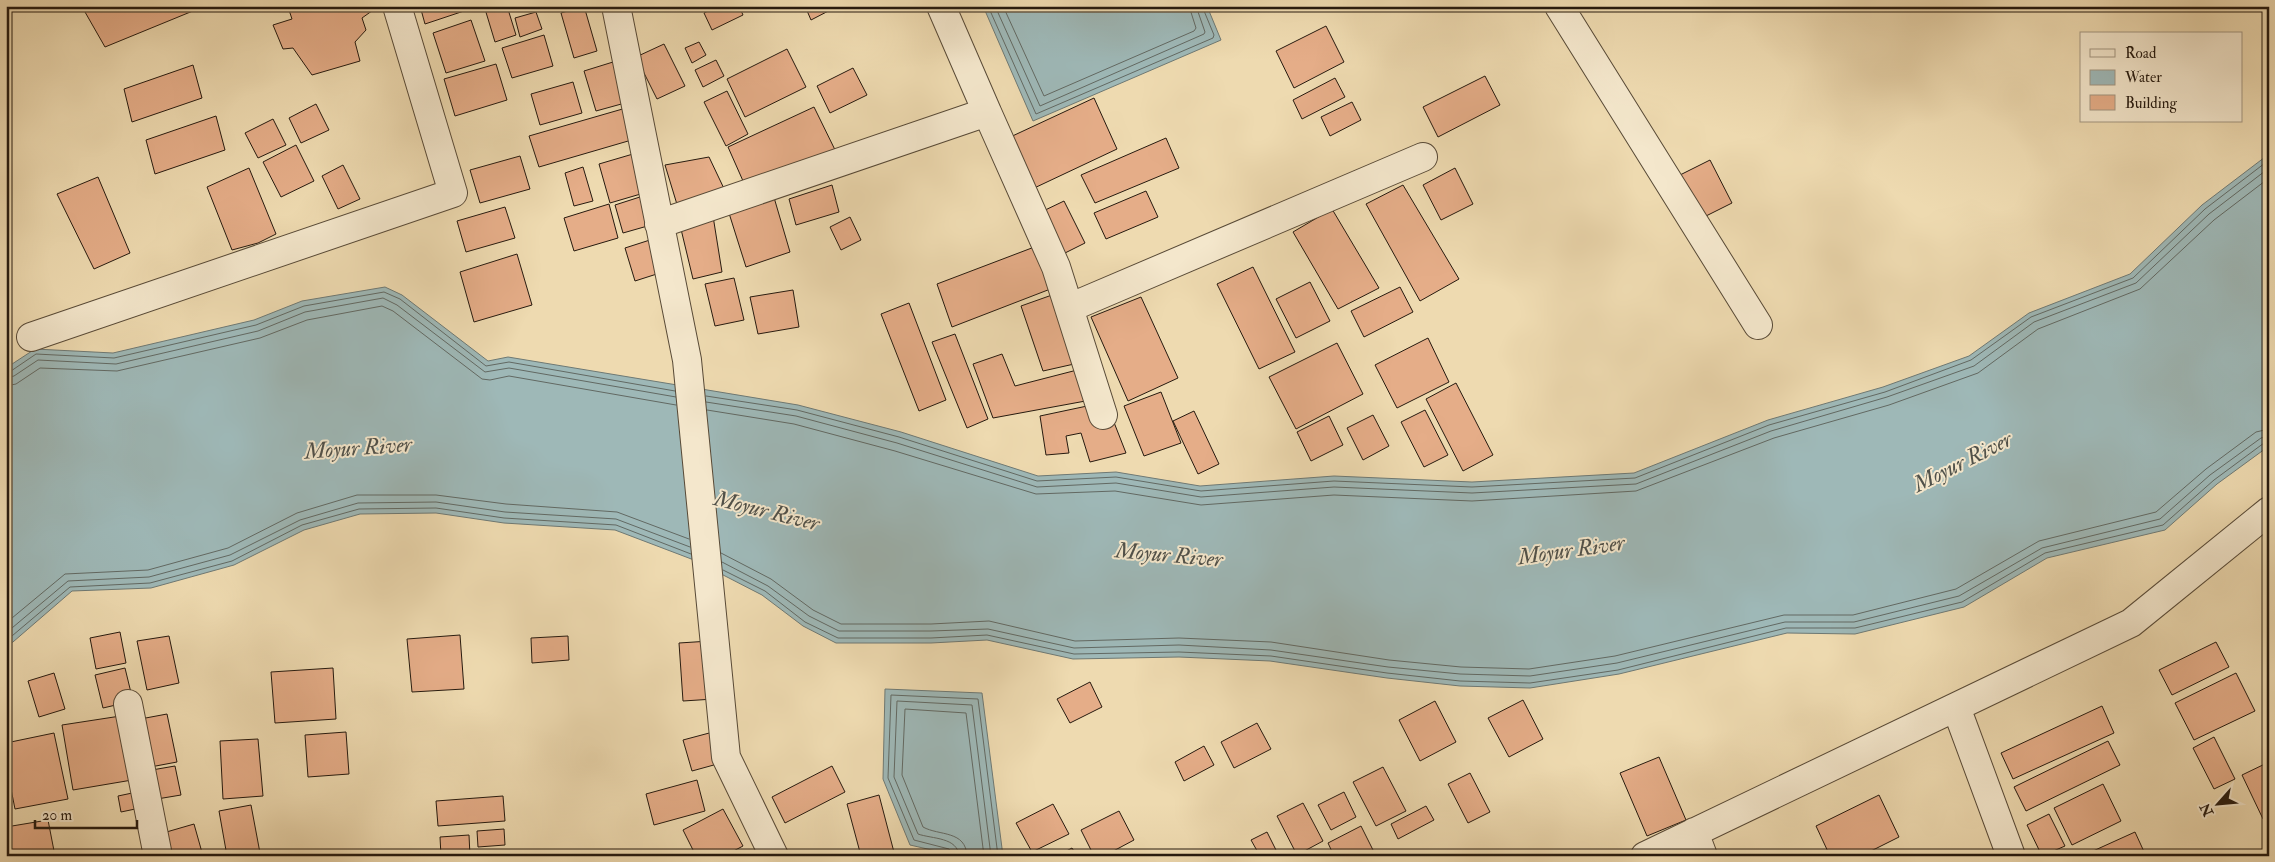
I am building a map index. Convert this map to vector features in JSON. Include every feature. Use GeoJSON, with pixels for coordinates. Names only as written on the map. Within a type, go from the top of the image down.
{"type":"FeatureCollection","features":[{"type":"Feature","properties":{"kind":"street"},"geometry":{"type":"LineString","coordinates":[[31,337],[453,193],[397,6]]}},
{"type":"Feature","properties":{"kind":"street"},"geometry":{"type":"LineString","coordinates":[[616,6],[687,360],[726,757],[774,856]]}},
{"type":"Feature","properties":{"kind":"street"},"geometry":{"type":"LineString","coordinates":[[941,6],[1056,267],[1103,415]]}},
{"type":"Feature","properties":{"kind":"street"},"geometry":{"type":"LineString","coordinates":[[1560,6],[1758,325]]}},
{"type":"Feature","properties":{"kind":"street"},"geometry":{"type":"LineString","coordinates":[[660,224],[987,112]]}},
{"type":"Feature","properties":{"kind":"street"},"geometry":{"type":"LineString","coordinates":[[1069,308],[1424,156]]}},
{"type":"Feature","properties":{"kind":"street"},"geometry":{"type":"LineString","coordinates":[[1645,856],[1699,844],[1956,707],[2131,624],[2269,511]]}},
{"type":"Feature","properties":{"kind":"street"},"geometry":{"type":"LineString","coordinates":[[128,704],[158,856]]}},
{"type":"Feature","properties":{"kind":"street"},"geometry":{"type":"LineString","coordinates":[[1956,707],[2011,856]]}},
{"type":"Feature","properties":{"kind":"water"},"geometry":{"type":"Polygon","coordinates":[[[983,6],[1207,6],[1221,40],[1033,121],[983,6]]]}},
{"type":"Feature","properties":{"kind":"water","name":"Moyur River"},"geometry":{"type":"Polygon","coordinates":[[[2269,154],[2269,446],[2217,484],[2165,530],[2047,558],[1964,607],[1855,634],[1787,633],[1619,674],[1530,688],[1460,686],[1387,678],[1270,661],[1179,657],[1073,659],[987,640],[931,643],[836,643],[803,626],[762,595],[694,560],[615,530],[504,523],[436,513],[360,514],[304,530],[234,565],[151,588],[72,591],[6,648],[6,368],[35,349],[113,353],[254,320],[302,301],[385,287],[402,295],[488,361],[508,357],[798,405],[901,432],[1038,476],[1116,472],[1200,486],[1334,476],[1472,482],[1634,473],[1768,420],[1883,387],[1969,356],[2029,313],[2130,274],[2202,205],[2269,154]]]}},
{"type":"Feature","properties":{"kind":"water"},"geometry":{"type":"Polygon","coordinates":[[[885,689],[982,693],[1003,856],[958,856],[910,845],[883,779],[885,689]]]}},
{"type":"Feature","properties":{"kind":"building"},"geometry":{"type":"Polygon","coordinates":[[[98,6],[205,6],[105,47],[85,12],[98,6]]]}},
{"type":"Feature","properties":{"kind":"building"},"geometry":{"type":"Polygon","coordinates":[[[301,6],[375,6],[376,8],[362,18],[366,30],[355,42],[360,61],[312,75],[293,48],[283,49],[273,25],[292,19],[289,10],[301,6]]]}},
{"type":"Feature","properties":{"kind":"building"},"geometry":{"type":"Polygon","coordinates":[[[420,6],[479,6],[425,24],[420,6]]]}},
{"type":"Feature","properties":{"kind":"building"},"geometry":{"type":"Polygon","coordinates":[[[495,6],[507,6],[516,35],[495,42],[485,9],[495,6]]]}},
{"type":"Feature","properties":{"kind":"building"},"geometry":{"type":"Polygon","coordinates":[[[584,6],[597,51],[574,58],[561,13],[584,6]]]}},
{"type":"Feature","properties":{"kind":"building"},"geometry":{"type":"Polygon","coordinates":[[[718,6],[739,6],[743,15],[712,30],[704,13],[718,6]]]}},
{"type":"Feature","properties":{"kind":"building"},"geometry":{"type":"Polygon","coordinates":[[[805,6],[838,6],[811,20],[805,6]]]}},
{"type":"Feature","properties":{"kind":"building"},"geometry":{"type":"Polygon","coordinates":[[[536,12],[542,29],[520,37],[515,18],[536,12]]]}},
{"type":"Feature","properties":{"kind":"building"},"geometry":{"type":"Polygon","coordinates":[[[471,20],[485,61],[446,73],[433,33],[471,20]]]}},
{"type":"Feature","properties":{"kind":"building"},"geometry":{"type":"Polygon","coordinates":[[[1326,26],[1344,62],[1294,88],[1276,51],[1326,26]]]}},
{"type":"Feature","properties":{"kind":"building"},"geometry":{"type":"Polygon","coordinates":[[[544,35],[553,66],[512,78],[502,48],[544,35]]]}},
{"type":"Feature","properties":{"kind":"building"},"geometry":{"type":"Polygon","coordinates":[[[699,42],[706,55],[692,63],[685,48],[699,42]]]}},
{"type":"Feature","properties":{"kind":"building"},"geometry":{"type":"Polygon","coordinates":[[[664,44],[685,86],[657,99],[636,57],[664,44]]]}},
{"type":"Feature","properties":{"kind":"building"},"geometry":{"type":"Polygon","coordinates":[[[787,49],[806,87],[745,117],[727,79],[787,49]]]}},
{"type":"Feature","properties":{"kind":"building"},"geometry":{"type":"Polygon","coordinates":[[[716,60],[724,76],[703,87],[695,70],[716,60]]]}},
{"type":"Feature","properties":{"kind":"building"},"geometry":{"type":"Polygon","coordinates":[[[613,62],[625,103],[596,111],[584,71],[613,62]]]}},
{"type":"Feature","properties":{"kind":"building"},"geometry":{"type":"Polygon","coordinates":[[[496,64],[507,100],[455,116],[444,79],[496,64]]]}},
{"type":"Feature","properties":{"kind":"building"},"geometry":{"type":"Polygon","coordinates":[[[193,65],[202,98],[132,122],[124,89],[193,65]]]}},
{"type":"Feature","properties":{"kind":"building"},"geometry":{"type":"Polygon","coordinates":[[[853,68],[867,95],[830,113],[817,86],[853,68]]]}},
{"type":"Feature","properties":{"kind":"building"},"geometry":{"type":"Polygon","coordinates":[[[1485,76],[1500,105],[1438,137],[1423,107],[1485,76]]]}},
{"type":"Feature","properties":{"kind":"building"},"geometry":{"type":"Polygon","coordinates":[[[1335,78],[1345,97],[1302,119],[1293,100],[1335,78]]]}},
{"type":"Feature","properties":{"kind":"building"},"geometry":{"type":"Polygon","coordinates":[[[573,82],[582,113],[540,125],[531,94],[573,82]]]}},
{"type":"Feature","properties":{"kind":"building"},"geometry":{"type":"Polygon","coordinates":[[[727,91],[748,134],[726,146],[704,102],[727,91]]]}},
{"type":"Feature","properties":{"kind":"building"},"geometry":{"type":"Polygon","coordinates":[[[1094,98],[1117,149],[1030,190],[1006,139],[1094,98]]]}},
{"type":"Feature","properties":{"kind":"building"},"geometry":{"type":"Polygon","coordinates":[[[1352,102],[1361,120],[1330,136],[1321,117],[1352,102]]]}},
{"type":"Feature","properties":{"kind":"building"},"geometry":{"type":"Polygon","coordinates":[[[316,104],[329,130],[301,143],[289,118],[316,104]]]}},
{"type":"Feature","properties":{"kind":"building"},"geometry":{"type":"Polygon","coordinates":[[[814,107],[839,158],[747,190],[728,147],[814,107]]]}},
{"type":"Feature","properties":{"kind":"building"},"geometry":{"type":"Polygon","coordinates":[[[626,108],[635,139],[539,167],[529,136],[626,108]]]}},
{"type":"Feature","properties":{"kind":"building"},"geometry":{"type":"Polygon","coordinates":[[[216,116],[225,150],[155,174],[146,140],[216,116]]]}},
{"type":"Feature","properties":{"kind":"building"},"geometry":{"type":"Polygon","coordinates":[[[273,119],[286,145],[258,158],[245,133],[273,119]]]}},
{"type":"Feature","properties":{"kind":"building"},"geometry":{"type":"Polygon","coordinates":[[[1166,138],[1179,168],[1095,203],[1081,175],[1166,138]]]}},
{"type":"Feature","properties":{"kind":"building"},"geometry":{"type":"Polygon","coordinates":[[[296,145],[314,181],[281,197],[263,162],[296,145]]]}},
{"type":"Feature","properties":{"kind":"building"},"geometry":{"type":"Polygon","coordinates":[[[633,154],[644,193],[610,203],[599,164],[633,154]]]}},
{"type":"Feature","properties":{"kind":"building"},"geometry":{"type":"Polygon","coordinates":[[[520,156],[530,189],[480,203],[470,170],[520,156]]]}},
{"type":"Feature","properties":{"kind":"building"},"geometry":{"type":"Polygon","coordinates":[[[709,157],[728,197],[679,211],[665,165],[709,157]]]}},
{"type":"Feature","properties":{"kind":"building"},"geometry":{"type":"Polygon","coordinates":[[[1710,160],[1732,203],[1700,219],[1678,176],[1710,160]]]}},
{"type":"Feature","properties":{"kind":"building"},"geometry":{"type":"Polygon","coordinates":[[[343,165],[360,199],[338,209],[322,176],[343,165]]]}},
{"type":"Feature","properties":{"kind":"building"},"geometry":{"type":"Polygon","coordinates":[[[583,167],[593,201],[574,206],[565,173],[583,167]]]}},
{"type":"Feature","properties":{"kind":"building"},"geometry":{"type":"Polygon","coordinates":[[[249,168],[276,234],[258,243],[232,250],[207,187],[249,168]]]}},
{"type":"Feature","properties":{"kind":"building"},"geometry":{"type":"Polygon","coordinates":[[[1455,168],[1473,204],[1441,220],[1423,185],[1455,168]]]}},
{"type":"Feature","properties":{"kind":"building"},"geometry":{"type":"Polygon","coordinates":[[[98,177],[130,253],[94,269],[57,194],[98,177]]]}},
{"type":"Feature","properties":{"kind":"building"},"geometry":{"type":"Polygon","coordinates":[[[832,185],[839,212],[796,225],[789,199],[832,185]]]}},
{"type":"Feature","properties":{"kind":"building"},"geometry":{"type":"Polygon","coordinates":[[[1403,185],[1459,279],[1420,301],[1366,204],[1403,185]]]}},
{"type":"Feature","properties":{"kind":"building"},"geometry":{"type":"Polygon","coordinates":[[[1146,191],[1158,217],[1106,239],[1094,213],[1146,191]]]}},
{"type":"Feature","properties":{"kind":"building"},"geometry":{"type":"Polygon","coordinates":[[[773,194],[790,252],[746,267],[728,210],[773,194]]]}},
{"type":"Feature","properties":{"kind":"building"},"geometry":{"type":"Polygon","coordinates":[[[643,196],[651,225],[623,233],[615,205],[643,196]]]}},
{"type":"Feature","properties":{"kind":"building"},"geometry":{"type":"Polygon","coordinates":[[[1064,201],[1085,243],[1061,255],[1039,213],[1064,201]]]}},
{"type":"Feature","properties":{"kind":"building"},"geometry":{"type":"Polygon","coordinates":[[[609,204],[618,238],[574,251],[564,218],[609,204]]]}},
{"type":"Feature","properties":{"kind":"building"},"geometry":{"type":"Polygon","coordinates":[[[505,207],[515,238],[466,252],[457,221],[505,207]]]}},
{"type":"Feature","properties":{"kind":"building"},"geometry":{"type":"Polygon","coordinates":[[[1332,209],[1379,288],[1338,309],[1293,232],[1332,209]]]}},
{"type":"Feature","properties":{"kind":"building"},"geometry":{"type":"Polygon","coordinates":[[[713,216],[722,272],[693,279],[680,225],[713,216]]]}},
{"type":"Feature","properties":{"kind":"building"},"geometry":{"type":"Polygon","coordinates":[[[850,217],[861,240],[841,250],[830,227],[850,217]]]}},
{"type":"Feature","properties":{"kind":"building"},"geometry":{"type":"Polygon","coordinates":[[[653,239],[663,272],[635,281],[625,248],[653,239]]]}},
{"type":"Feature","properties":{"kind":"building"},"geometry":{"type":"Polygon","coordinates":[[[1037,246],[1053,288],[952,327],[937,284],[1037,246]]]}},
{"type":"Feature","properties":{"kind":"building"},"geometry":{"type":"Polygon","coordinates":[[[517,254],[532,305],[474,322],[460,272],[517,254]]]}},
{"type":"Feature","properties":{"kind":"building"},"geometry":{"type":"Polygon","coordinates":[[[1253,267],[1295,352],[1259,369],[1217,284],[1253,267]]]}},
{"type":"Feature","properties":{"kind":"building"},"geometry":{"type":"Polygon","coordinates":[[[734,278],[744,320],[715,326],[705,284],[734,278]]]}},
{"type":"Feature","properties":{"kind":"building"},"geometry":{"type":"Polygon","coordinates":[[[1310,282],[1330,321],[1296,338],[1276,299],[1310,282]]]}},
{"type":"Feature","properties":{"kind":"building"},"geometry":{"type":"Polygon","coordinates":[[[1400,287],[1413,312],[1364,337],[1351,311],[1400,287]]]}},
{"type":"Feature","properties":{"kind":"building"},"geometry":{"type":"Polygon","coordinates":[[[793,290],[799,327],[758,334],[750,297],[793,290]]]}},
{"type":"Feature","properties":{"kind":"building"},"geometry":{"type":"Polygon","coordinates":[[[1052,295],[1083,362],[1043,371],[1021,306],[1052,295]]]}},
{"type":"Feature","properties":{"kind":"building"},"geometry":{"type":"Polygon","coordinates":[[[1141,297],[1178,378],[1128,401],[1091,317],[1141,297]]]}},
{"type":"Feature","properties":{"kind":"building"},"geometry":{"type":"Polygon","coordinates":[[[909,303],[946,400],[919,411],[881,314],[909,303]]]}},
{"type":"Feature","properties":{"kind":"building"},"geometry":{"type":"Polygon","coordinates":[[[955,334],[988,419],[967,428],[932,342],[955,334]]]}},
{"type":"Feature","properties":{"kind":"building"},"geometry":{"type":"Polygon","coordinates":[[[1428,338],[1449,382],[1397,408],[1375,365],[1428,338]]]}},
{"type":"Feature","properties":{"kind":"building"},"geometry":{"type":"Polygon","coordinates":[[[1337,343],[1363,394],[1296,429],[1269,377],[1337,343]]]}},
{"type":"Feature","properties":{"kind":"building"},"geometry":{"type":"Polygon","coordinates":[[[1002,354],[1015,386],[1081,369],[1091,400],[993,418],[973,364],[1002,354]]]}},
{"type":"Feature","properties":{"kind":"building"},"geometry":{"type":"Polygon","coordinates":[[[1456,383],[1493,455],[1463,471],[1426,399],[1456,383]]]}},
{"type":"Feature","properties":{"kind":"building"},"geometry":{"type":"Polygon","coordinates":[[[1161,392],[1181,443],[1144,456],[1124,406],[1161,392]]]}},
{"type":"Feature","properties":{"kind":"building"},"geometry":{"type":"Polygon","coordinates":[[[1106,402],[1126,453],[1090,462],[1081,433],[1066,436],[1069,453],[1046,455],[1040,416],[1106,402]]]}},
{"type":"Feature","properties":{"kind":"building"},"geometry":{"type":"Polygon","coordinates":[[[1425,410],[1448,455],[1424,467],[1401,422],[1425,410]]]}},
{"type":"Feature","properties":{"kind":"building"},"geometry":{"type":"Polygon","coordinates":[[[1194,411],[1219,464],[1198,474],[1173,421],[1194,411]]]}},
{"type":"Feature","properties":{"kind":"building"},"geometry":{"type":"Polygon","coordinates":[[[1373,415],[1389,446],[1363,460],[1347,428],[1373,415]]]}},
{"type":"Feature","properties":{"kind":"building"},"geometry":{"type":"Polygon","coordinates":[[[1329,416],[1343,445],[1311,461],[1297,432],[1329,416]]]}},
{"type":"Feature","properties":{"kind":"building"},"geometry":{"type":"Polygon","coordinates":[[[120,632],[126,663],[96,669],[90,638],[120,632]]]}},
{"type":"Feature","properties":{"kind":"building"},"geometry":{"type":"Polygon","coordinates":[[[460,635],[464,689],[412,692],[407,639],[460,635]]]}},
{"type":"Feature","properties":{"kind":"building"},"geometry":{"type":"Polygon","coordinates":[[[169,636],[179,683],[147,690],[137,641],[169,636]]]}},
{"type":"Feature","properties":{"kind":"building"},"geometry":{"type":"Polygon","coordinates":[[[568,636],[569,660],[532,663],[531,638],[568,636]]]}},
{"type":"Feature","properties":{"kind":"building"},"geometry":{"type":"Polygon","coordinates":[[[710,641],[714,699],[683,701],[679,643],[710,641]]]}},
{"type":"Feature","properties":{"kind":"building"},"geometry":{"type":"Polygon","coordinates":[[[2216,642],[2229,667],[2172,695],[2159,670],[2216,642]]]}},
{"type":"Feature","properties":{"kind":"building"},"geometry":{"type":"Polygon","coordinates":[[[125,668],[133,701],[103,708],[95,675],[125,668]]]}},
{"type":"Feature","properties":{"kind":"building"},"geometry":{"type":"Polygon","coordinates":[[[333,668],[336,719],[275,723],[271,672],[333,668]]]}},
{"type":"Feature","properties":{"kind":"building"},"geometry":{"type":"Polygon","coordinates":[[[54,673],[65,709],[39,717],[28,681],[54,673]]]}},
{"type":"Feature","properties":{"kind":"building"},"geometry":{"type":"Polygon","coordinates":[[[2236,673],[2255,711],[2194,740],[2175,703],[2236,673]]]}},
{"type":"Feature","properties":{"kind":"building"},"geometry":{"type":"Polygon","coordinates":[[[1090,682],[1102,707],[1070,723],[1057,699],[1090,682]]]}},
{"type":"Feature","properties":{"kind":"building"},"geometry":{"type":"Polygon","coordinates":[[[1523,700],[1543,739],[1509,757],[1488,718],[1523,700]]]}},
{"type":"Feature","properties":{"kind":"building"},"geometry":{"type":"Polygon","coordinates":[[[1435,701],[1456,742],[1420,761],[1399,720],[1435,701]]]}},
{"type":"Feature","properties":{"kind":"building"},"geometry":{"type":"Polygon","coordinates":[[[2102,706],[2114,733],[2013,779],[2001,753],[2102,706]]]}},
{"type":"Feature","properties":{"kind":"building"},"geometry":{"type":"Polygon","coordinates":[[[167,714],[177,762],[145,768],[135,720],[167,714]]]}},
{"type":"Feature","properties":{"kind":"building"},"geometry":{"type":"Polygon","coordinates":[[[127,715],[138,779],[73,790],[62,725],[127,715]]]}},
{"type":"Feature","properties":{"kind":"building"},"geometry":{"type":"Polygon","coordinates":[[[1257,723],[1271,749],[1234,768],[1221,742],[1257,723]]]}},
{"type":"Feature","properties":{"kind":"building"},"geometry":{"type":"Polygon","coordinates":[[[346,732],[349,774],[308,777],[305,735],[346,732]]]}},
{"type":"Feature","properties":{"kind":"building"},"geometry":{"type":"Polygon","coordinates":[[[713,732],[721,763],[692,771],[683,740],[713,732]]]}},
{"type":"Feature","properties":{"kind":"building"},"geometry":{"type":"Polygon","coordinates":[[[54,733],[68,799],[15,809],[6,764],[6,743],[54,733]]]}},
{"type":"Feature","properties":{"kind":"building"},"geometry":{"type":"Polygon","coordinates":[[[2214,737],[2235,779],[2214,789],[2193,748],[2214,737]]]}},
{"type":"Feature","properties":{"kind":"building"},"geometry":{"type":"Polygon","coordinates":[[[258,739],[263,796],[223,799],[220,741],[258,739]]]}},
{"type":"Feature","properties":{"kind":"building"},"geometry":{"type":"Polygon","coordinates":[[[2108,741],[2120,765],[2026,811],[2014,787],[2108,741]]]}},
{"type":"Feature","properties":{"kind":"building"},"geometry":{"type":"Polygon","coordinates":[[[1204,746],[1214,765],[1184,781],[1175,762],[1204,746]]]}},
{"type":"Feature","properties":{"kind":"building"},"geometry":{"type":"Polygon","coordinates":[[[1659,757],[1686,820],[1647,836],[1620,773],[1659,757]]]}},
{"type":"Feature","properties":{"kind":"building"},"geometry":{"type":"Polygon","coordinates":[[[2269,762],[2269,816],[2263,819],[2242,775],[2269,762]]]}},
{"type":"Feature","properties":{"kind":"building"},"geometry":{"type":"Polygon","coordinates":[[[175,766],[181,795],[151,800],[146,771],[175,766]]]}},
{"type":"Feature","properties":{"kind":"building"},"geometry":{"type":"Polygon","coordinates":[[[832,766],[845,792],[785,823],[772,797],[832,766]]]}},
{"type":"Feature","properties":{"kind":"building"},"geometry":{"type":"Polygon","coordinates":[[[1383,767],[1406,811],[1376,826],[1353,782],[1383,767]]]}},
{"type":"Feature","properties":{"kind":"building"},"geometry":{"type":"Polygon","coordinates":[[[1470,773],[1490,812],[1468,823],[1448,784],[1470,773]]]}},
{"type":"Feature","properties":{"kind":"building"},"geometry":{"type":"Polygon","coordinates":[[[697,780],[705,811],[654,825],[646,794],[697,780]]]}},
{"type":"Feature","properties":{"kind":"building"},"geometry":{"type":"Polygon","coordinates":[[[2103,784],[2121,821],[2072,845],[2054,808],[2103,784]]]}},
{"type":"Feature","properties":{"kind":"building"},"geometry":{"type":"Polygon","coordinates":[[[137,792],[140,808],[121,812],[118,796],[137,792]]]}},
{"type":"Feature","properties":{"kind":"building"},"geometry":{"type":"Polygon","coordinates":[[[1344,792],[1356,817],[1331,830],[1318,805],[1344,792]]]}},
{"type":"Feature","properties":{"kind":"building"},"geometry":{"type":"Polygon","coordinates":[[[879,795],[895,856],[861,856],[847,804],[879,795]]]}},
{"type":"Feature","properties":{"kind":"building"},"geometry":{"type":"Polygon","coordinates":[[[1879,795],[1899,837],[1861,856],[1830,856],[1816,826],[1879,795]]]}},
{"type":"Feature","properties":{"kind":"building"},"geometry":{"type":"Polygon","coordinates":[[[503,796],[505,821],[438,826],[436,801],[503,796]]]}},
{"type":"Feature","properties":{"kind":"building"},"geometry":{"type":"Polygon","coordinates":[[[1303,803],[1323,841],[1297,855],[1277,816],[1303,803]]]}},
{"type":"Feature","properties":{"kind":"building"},"geometry":{"type":"Polygon","coordinates":[[[1053,804],[1069,834],[1032,852],[1016,823],[1053,804]]]}},
{"type":"Feature","properties":{"kind":"building"},"geometry":{"type":"Polygon","coordinates":[[[251,805],[260,853],[227,856],[219,811],[251,805]]]}},
{"type":"Feature","properties":{"kind":"building"},"geometry":{"type":"Polygon","coordinates":[[[1426,806],[1434,820],[1398,839],[1391,824],[1426,806]]]}},
{"type":"Feature","properties":{"kind":"building"},"geometry":{"type":"Polygon","coordinates":[[[723,809],[743,846],[724,856],[696,856],[683,830],[723,809]]]}},
{"type":"Feature","properties":{"kind":"building"},"geometry":{"type":"Polygon","coordinates":[[[1119,811],[1134,840],[1104,856],[1094,856],[1081,830],[1119,811]]]}},
{"type":"Feature","properties":{"kind":"building"},"geometry":{"type":"Polygon","coordinates":[[[2049,814],[2065,846],[2042,856],[2027,825],[2049,814]]]}},
{"type":"Feature","properties":{"kind":"building"},"geometry":{"type":"Polygon","coordinates":[[[48,820],[55,856],[6,856],[6,827],[48,820]]]}},
{"type":"Feature","properties":{"kind":"building"},"geometry":{"type":"Polygon","coordinates":[[[194,824],[203,856],[170,856],[163,833],[194,824]]]}},
{"type":"Feature","properties":{"kind":"building"},"geometry":{"type":"Polygon","coordinates":[[[1361,826],[1374,852],[1368,856],[1334,856],[1328,843],[1361,826]]]}},
{"type":"Feature","properties":{"kind":"building"},"geometry":{"type":"Polygon","coordinates":[[[504,829],[505,845],[478,847],[477,831],[504,829]]]}},
{"type":"Feature","properties":{"kind":"building"},"geometry":{"type":"Polygon","coordinates":[[[1267,832],[1279,856],[1260,856],[1251,840],[1267,832]]]}},
{"type":"Feature","properties":{"kind":"building"},"geometry":{"type":"Polygon","coordinates":[[[2135,832],[2146,856],[2082,856],[2135,832]]]}},
{"type":"Feature","properties":{"kind":"building"},"geometry":{"type":"Polygon","coordinates":[[[469,835],[470,856],[441,856],[440,837],[469,835]]]}},
{"type":"Feature","properties":{"kind":"building"},"geometry":{"type":"Polygon","coordinates":[[[1072,848],[1077,856],[1057,856],[1072,848]]]}}]}
